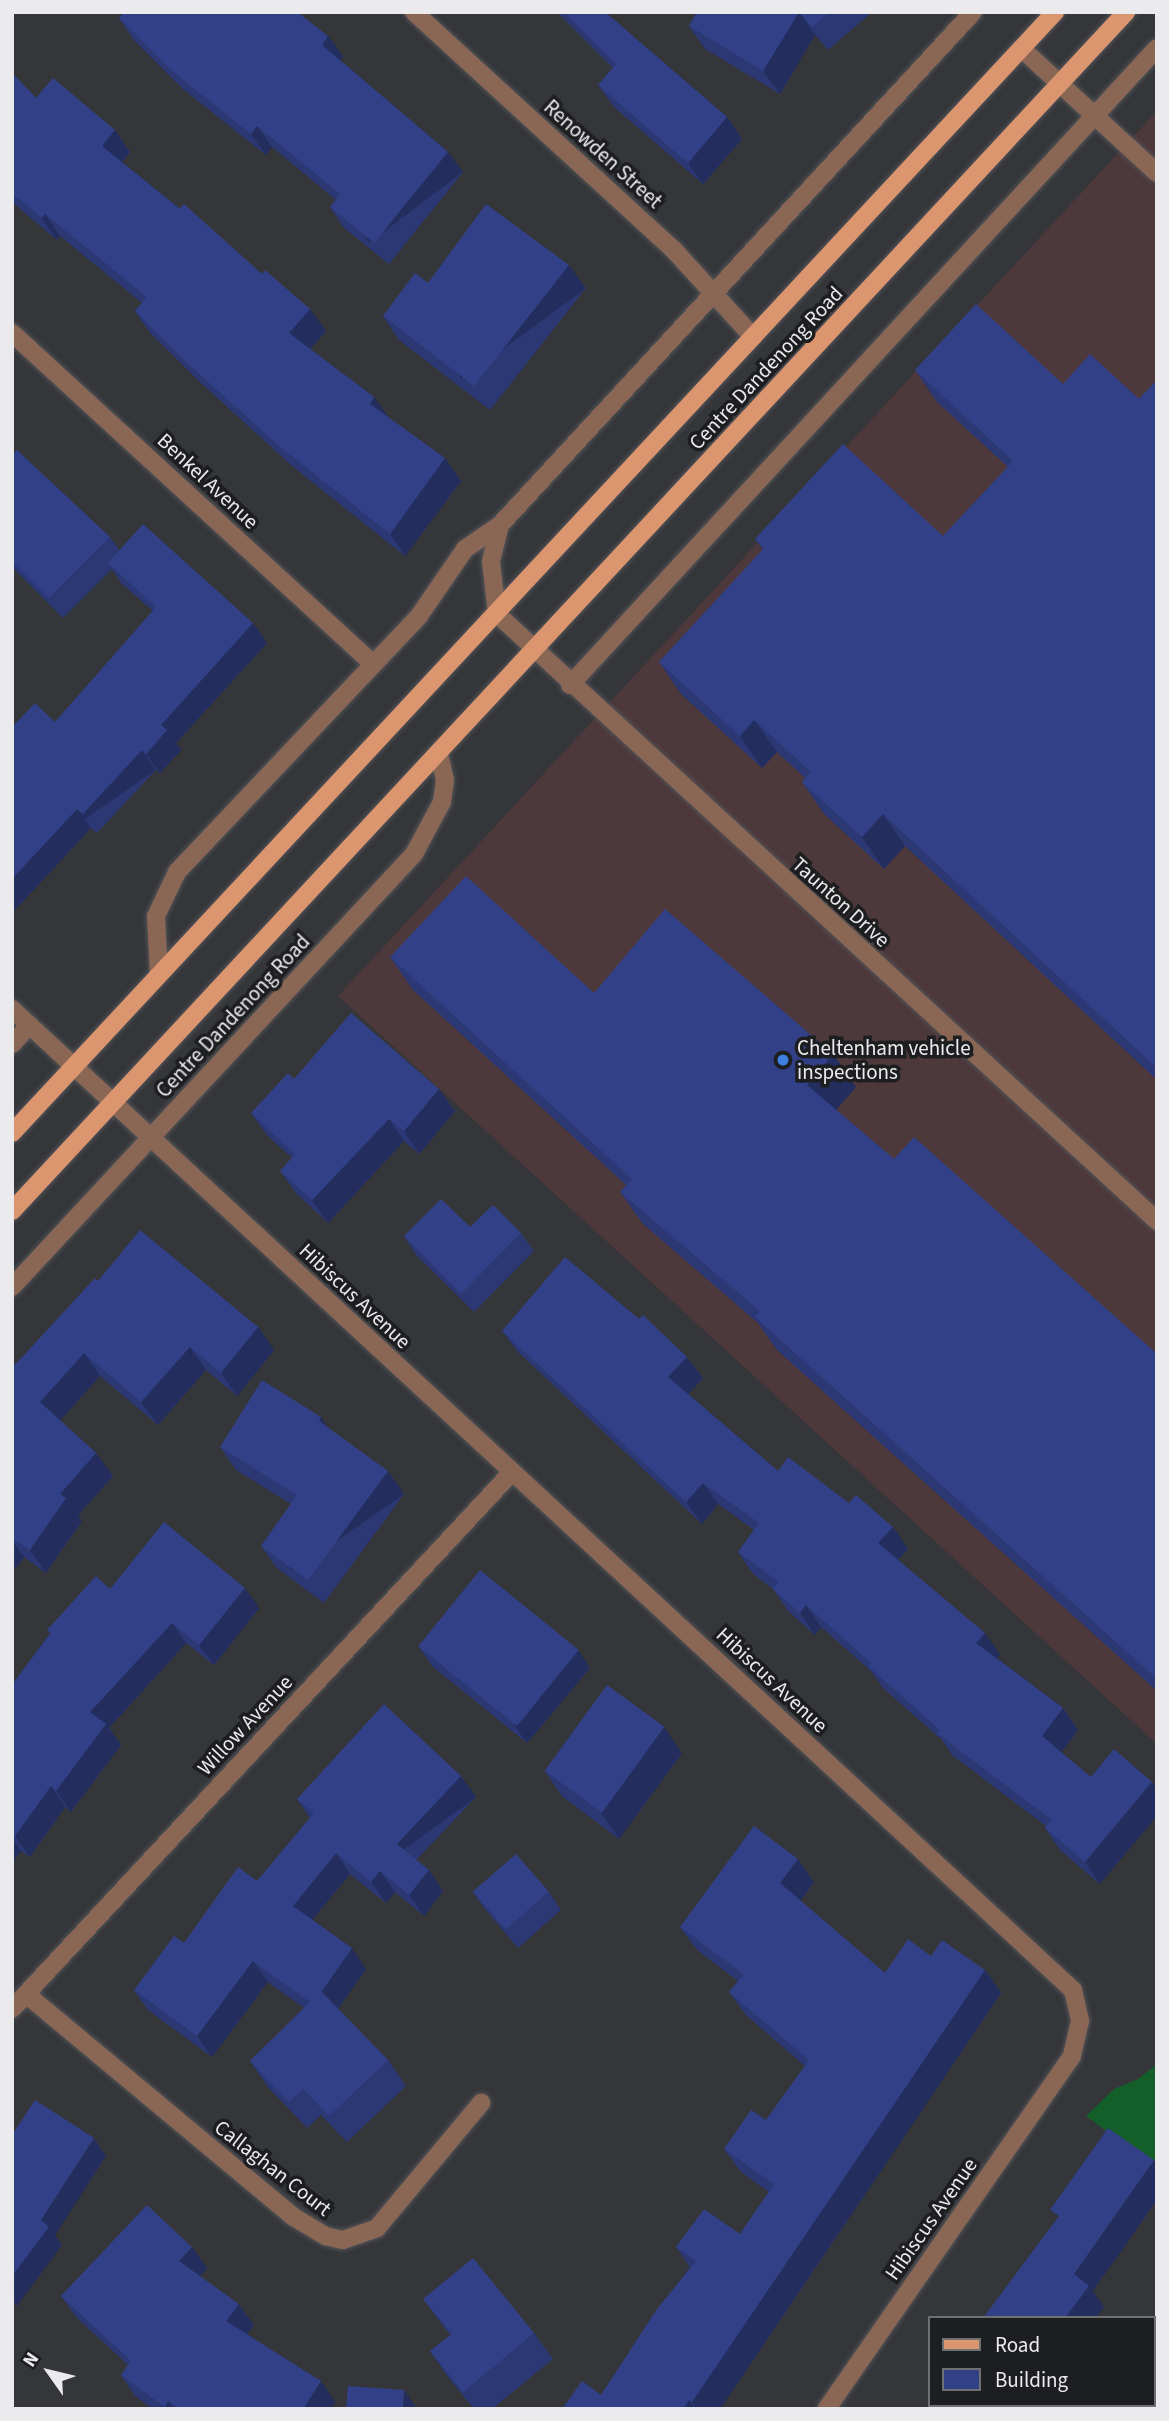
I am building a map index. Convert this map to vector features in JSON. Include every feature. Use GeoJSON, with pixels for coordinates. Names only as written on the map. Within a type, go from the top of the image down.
{"type":"FeatureCollection","features":[{"type":"Feature","properties":{"kind":"main road","name":"Centre Dandenong Road"},"geometry":{"type":"LineString","coordinates":[[12,1133],[1055,12]]}},
{"type":"Feature","properties":{"kind":"main road","name":"Centre Dandenong Road"},"geometry":{"type":"LineString","coordinates":[[12,1211],[1126,12]]}},
{"type":"Feature","properties":{"kind":"street","name":"Renowden Street"},"geometry":{"type":"LineString","coordinates":[[414,12],[713,291],[753,337]]}},
{"type":"Feature","properties":{"kind":"street"},"geometry":{"type":"LineString","coordinates":[[159,975],[156,916],[177,872],[419,616],[465,549],[500,526],[972,12]]}},
{"type":"Feature","properties":{"kind":"street"},"geometry":{"type":"LineString","coordinates":[[1022,48],[1157,173]]}},
{"type":"Feature","properties":{"kind":"street"},"geometry":{"type":"LineString","coordinates":[[570,685],[1157,48]]}},
{"type":"Feature","properties":{"kind":"street","name":"Benkel Avenue"},"geometry":{"type":"LineString","coordinates":[[12,333],[372,663]]}},
{"type":"Feature","properties":{"kind":"street"},"geometry":{"type":"LineString","coordinates":[[497,614],[491,562],[500,526]]}},
{"type":"Feature","properties":{"kind":"street","name":"Taunton Drive"},"geometry":{"type":"LineString","coordinates":[[497,614],[570,685],[1157,1221]]}},
{"type":"Feature","properties":{"kind":"street","name":"Centre Dandenong Road"},"geometry":{"type":"LineString","coordinates":[[12,1287],[414,854],[442,802],[444,780],[439,753]]}},
{"type":"Feature","properties":{"kind":"street","name":"Hibiscus Avenue"},"geometry":{"type":"LineString","coordinates":[[12,1009],[1057,1973],[1077,2000],[1080,2021],[1072,2056],[827,2409]]}},
{"type":"Feature","properties":{"kind":"street"},"geometry":{"type":"LineString","coordinates":[[12,1044],[30,1025]]}},
{"type":"Feature","properties":{"kind":"street","name":"Willow Avenue"},"geometry":{"type":"LineString","coordinates":[[12,2009],[512,1472]]}},
{"type":"Feature","properties":{"kind":"street","name":"Callaghan Court"},"geometry":{"type":"LineString","coordinates":[[26,1994],[292,2216],[326,2236],[343,2240],[377,2228],[481,2103]]}},
{"type":"Feature","properties":{"kind":"shaded area"},"geometry":{"type":"Polygon","coordinates":[[[1157,111],[1157,1744],[338,996],[1157,111]]]}},
{"type":"Feature","properties":{"kind":"green space"},"geometry":{"type":"Polygon","coordinates":[[[1157,2064],[1157,2168],[1086,2116],[1114,2089],[1138,2079],[1157,2064]]]}},
{"type":"Feature","properties":{"kind":"building"},"geometry":{"type":"Polygon","coordinates":[[[124,12],[297,12],[328,36],[322,45],[448,152],[374,243],[330,207],[340,194],[257,126],[251,134],[170,69],[119,18],[124,12]]]}},
{"type":"Feature","properties":{"kind":"building"},"geometry":{"type":"Polygon","coordinates":[[[564,12],[605,12],[727,117],[688,163],[598,85],[616,64],[564,12]]]}},
{"type":"Feature","properties":{"kind":"building"},"geometry":{"type":"Polygon","coordinates":[[[697,12],[799,12],[763,71],[689,26],[697,12]]]}},
{"type":"Feature","properties":{"kind":"building"},"geometry":{"type":"Polygon","coordinates":[[[799,12],[829,12],[812,27],[799,12]]]}},
{"type":"Feature","properties":{"kind":"building"},"geometry":{"type":"Polygon","coordinates":[[[12,73],[36,98],[53,78],[115,130],[102,146],[179,209],[184,204],[262,274],[265,270],[310,309],[289,333],[374,397],[370,404],[445,458],[390,534],[277,444],[185,361],[135,311],[147,297],[45,214],[42,218],[12,193],[12,73]]]}},
{"type":"Feature","properties":{"kind":"building"},"geometry":{"type":"Polygon","coordinates":[[[486,204],[569,265],[474,386],[383,316],[415,273],[428,283],[486,204]]]}},
{"type":"Feature","properties":{"kind":"building"},"geometry":{"type":"Polygon","coordinates":[[[976,304],[1063,384],[1090,354],[1139,399],[1157,380],[1157,1068],[883,814],[862,837],[802,782],[811,772],[754,720],[740,736],[659,662],[764,548],[755,539],[843,444],[943,536],[1013,461],[915,370],[976,304]]]}},
{"type":"Feature","properties":{"kind":"building"},"geometry":{"type":"Polygon","coordinates":[[[17,450],[110,537],[49,598],[12,561],[12,455],[17,450]]]}},
{"type":"Feature","properties":{"kind":"building"},"geometry":{"type":"Polygon","coordinates":[[[143,524],[253,623],[161,725],[167,730],[146,754],[142,750],[83,814],[77,809],[12,879],[12,727],[35,703],[55,722],[156,607],[108,563],[143,524]]]}},
{"type":"Feature","properties":{"kind":"building"},"geometry":{"type":"Polygon","coordinates":[[[466,876],[594,993],[665,909],[833,1054],[807,1085],[894,1159],[914,1137],[1157,1354],[1157,1679],[755,1317],[760,1311],[620,1192],[632,1179],[390,957],[466,876]]]}},
{"type":"Feature","properties":{"kind":"building"},"geometry":{"type":"Polygon","coordinates":[[[351,1013],[439,1089],[404,1131],[389,1119],[312,1200],[280,1171],[295,1154],[251,1113],[288,1073],[294,1079],[351,1013]]]}},
{"type":"Feature","properties":{"kind":"building"},"geometry":{"type":"Polygon","coordinates":[[[441,1199],[470,1227],[493,1205],[521,1233],[461,1294],[404,1236],[441,1199]]]}},
{"type":"Feature","properties":{"kind":"building"},"geometry":{"type":"Polygon","coordinates":[[[140,1230],[258,1327],[221,1373],[190,1347],[141,1402],[84,1353],[40,1402],[96,1453],[60,1494],[66,1498],[30,1550],[12,1538],[12,1368],[95,1278],[98,1281],[140,1230]]]}},
{"type":"Feature","properties":{"kind":"building"},"geometry":{"type":"Polygon","coordinates":[[[565,1257],[639,1319],[643,1315],[687,1357],[668,1377],[778,1471],[788,1457],[849,1503],[856,1495],[893,1527],[878,1543],[985,1633],[976,1643],[1063,1708],[1042,1736],[1091,1777],[1114,1749],[1152,1782],[1085,1862],[1045,1828],[1052,1820],[937,1733],[940,1730],[868,1666],[871,1663],[806,1605],[800,1613],[773,1589],[779,1582],[738,1552],[759,1523],[703,1483],[686,1502],[502,1331],[565,1257]]]}},
{"type":"Feature","properties":{"kind":"building"},"geometry":{"type":"Polygon","coordinates":[[[262,1380],[321,1417],[319,1421],[388,1471],[308,1580],[261,1546],[297,1495],[220,1447],[262,1380]]]}},
{"type":"Feature","properties":{"kind":"building"},"geometry":{"type":"Polygon","coordinates":[[[164,1522],[245,1588],[199,1645],[172,1623],[90,1712],[106,1724],[56,1791],[51,1786],[15,1836],[12,1834],[12,1685],[51,1633],[47,1630],[96,1576],[110,1589],[164,1522]]]}},
{"type":"Feature","properties":{"kind":"building"},"geometry":{"type":"Polygon","coordinates":[[[480,1570],[579,1650],[517,1726],[418,1646],[480,1570]]]}},
{"type":"Feature","properties":{"kind":"building"},"geometry":{"type":"Polygon","coordinates":[[[607,1685],[664,1727],[602,1812],[545,1771],[607,1685]]]}},
{"type":"Feature","properties":{"kind":"building"},"geometry":{"type":"Polygon","coordinates":[[[384,1704],[461,1776],[397,1844],[429,1870],[409,1895],[380,1871],[371,1882],[336,1853],[293,1906],[352,1948],[322,1991],[310,2002],[253,1961],[197,2036],[134,1990],[174,1936],[184,1943],[238,1867],[257,1881],[314,1813],[297,1799],[384,1704]]]}},
{"type":"Feature","properties":{"kind":"building"},"geometry":{"type":"Polygon","coordinates":[[[754,1826],[798,1859],[780,1883],[885,1973],[908,1939],[931,1956],[942,1940],[985,1970],[692,2402],[689,2400],[683,2409],[562,2409],[582,2381],[601,2395],[657,2309],[696,2261],[676,2247],[704,2209],[740,2234],[774,2184],[724,2149],[751,2110],[766,2120],[809,2060],[729,1992],[744,1974],[680,1927],[754,1826]]]}},
{"type":"Feature","properties":{"kind":"building"},"geometry":{"type":"Polygon","coordinates":[[[516,1854],[549,1892],[506,1929],[473,1891],[516,1854]]]}},
{"type":"Feature","properties":{"kind":"building"},"geometry":{"type":"Polygon","coordinates":[[[321,1991],[388,2060],[329,2116],[303,2089],[289,2102],[250,2061],[321,1991]]]}},
{"type":"Feature","properties":{"kind":"building"},"geometry":{"type":"Polygon","coordinates":[[[35,2100],[94,2138],[41,2220],[49,2227],[12,2276],[12,2135],[35,2100]]]}},
{"type":"Feature","properties":{"kind":"building"},"geometry":{"type":"Polygon","coordinates":[[[1108,2128],[1154,2160],[1074,2274],[1089,2286],[1066,2316],[984,2316],[1059,2216],[1050,2210],[1108,2128]]]}},
{"type":"Feature","properties":{"kind":"building"},"geometry":{"type":"Polygon","coordinates":[[[147,2205],[192,2247],[179,2261],[239,2304],[226,2321],[321,2381],[303,2409],[180,2409],[168,2401],[165,2407],[121,2375],[131,2361],[61,2296],[147,2205]]]}},
{"type":"Feature","properties":{"kind":"building"},"geometry":{"type":"Polygon","coordinates":[[[473,2258],[534,2333],[463,2392],[430,2351],[452,2334],[423,2299],[473,2258]]]}},
{"type":"Feature","properties":{"kind":"building"},"geometry":{"type":"Polygon","coordinates":[[[1157,2357],[1157,2409],[1090,2409],[1155,2407],[1157,2357]]]}},
{"type":"Feature","properties":{"kind":"building"},"geometry":{"type":"Polygon","coordinates":[[[348,2386],[404,2390],[403,2409],[346,2409],[348,2386]]]}},
{"type":"Feature","properties":{"kind":"building"},"geometry":{"type":"Polygon","coordinates":[[[933,2407],[984,2407],[984,2409],[933,2407]]]}},
{"type":"Feature","properties":{"kind":"place","name":"Cheltenham vehicle inspections"},"geometry":{"type":"Point","coordinates":[783,1060]}}]}
